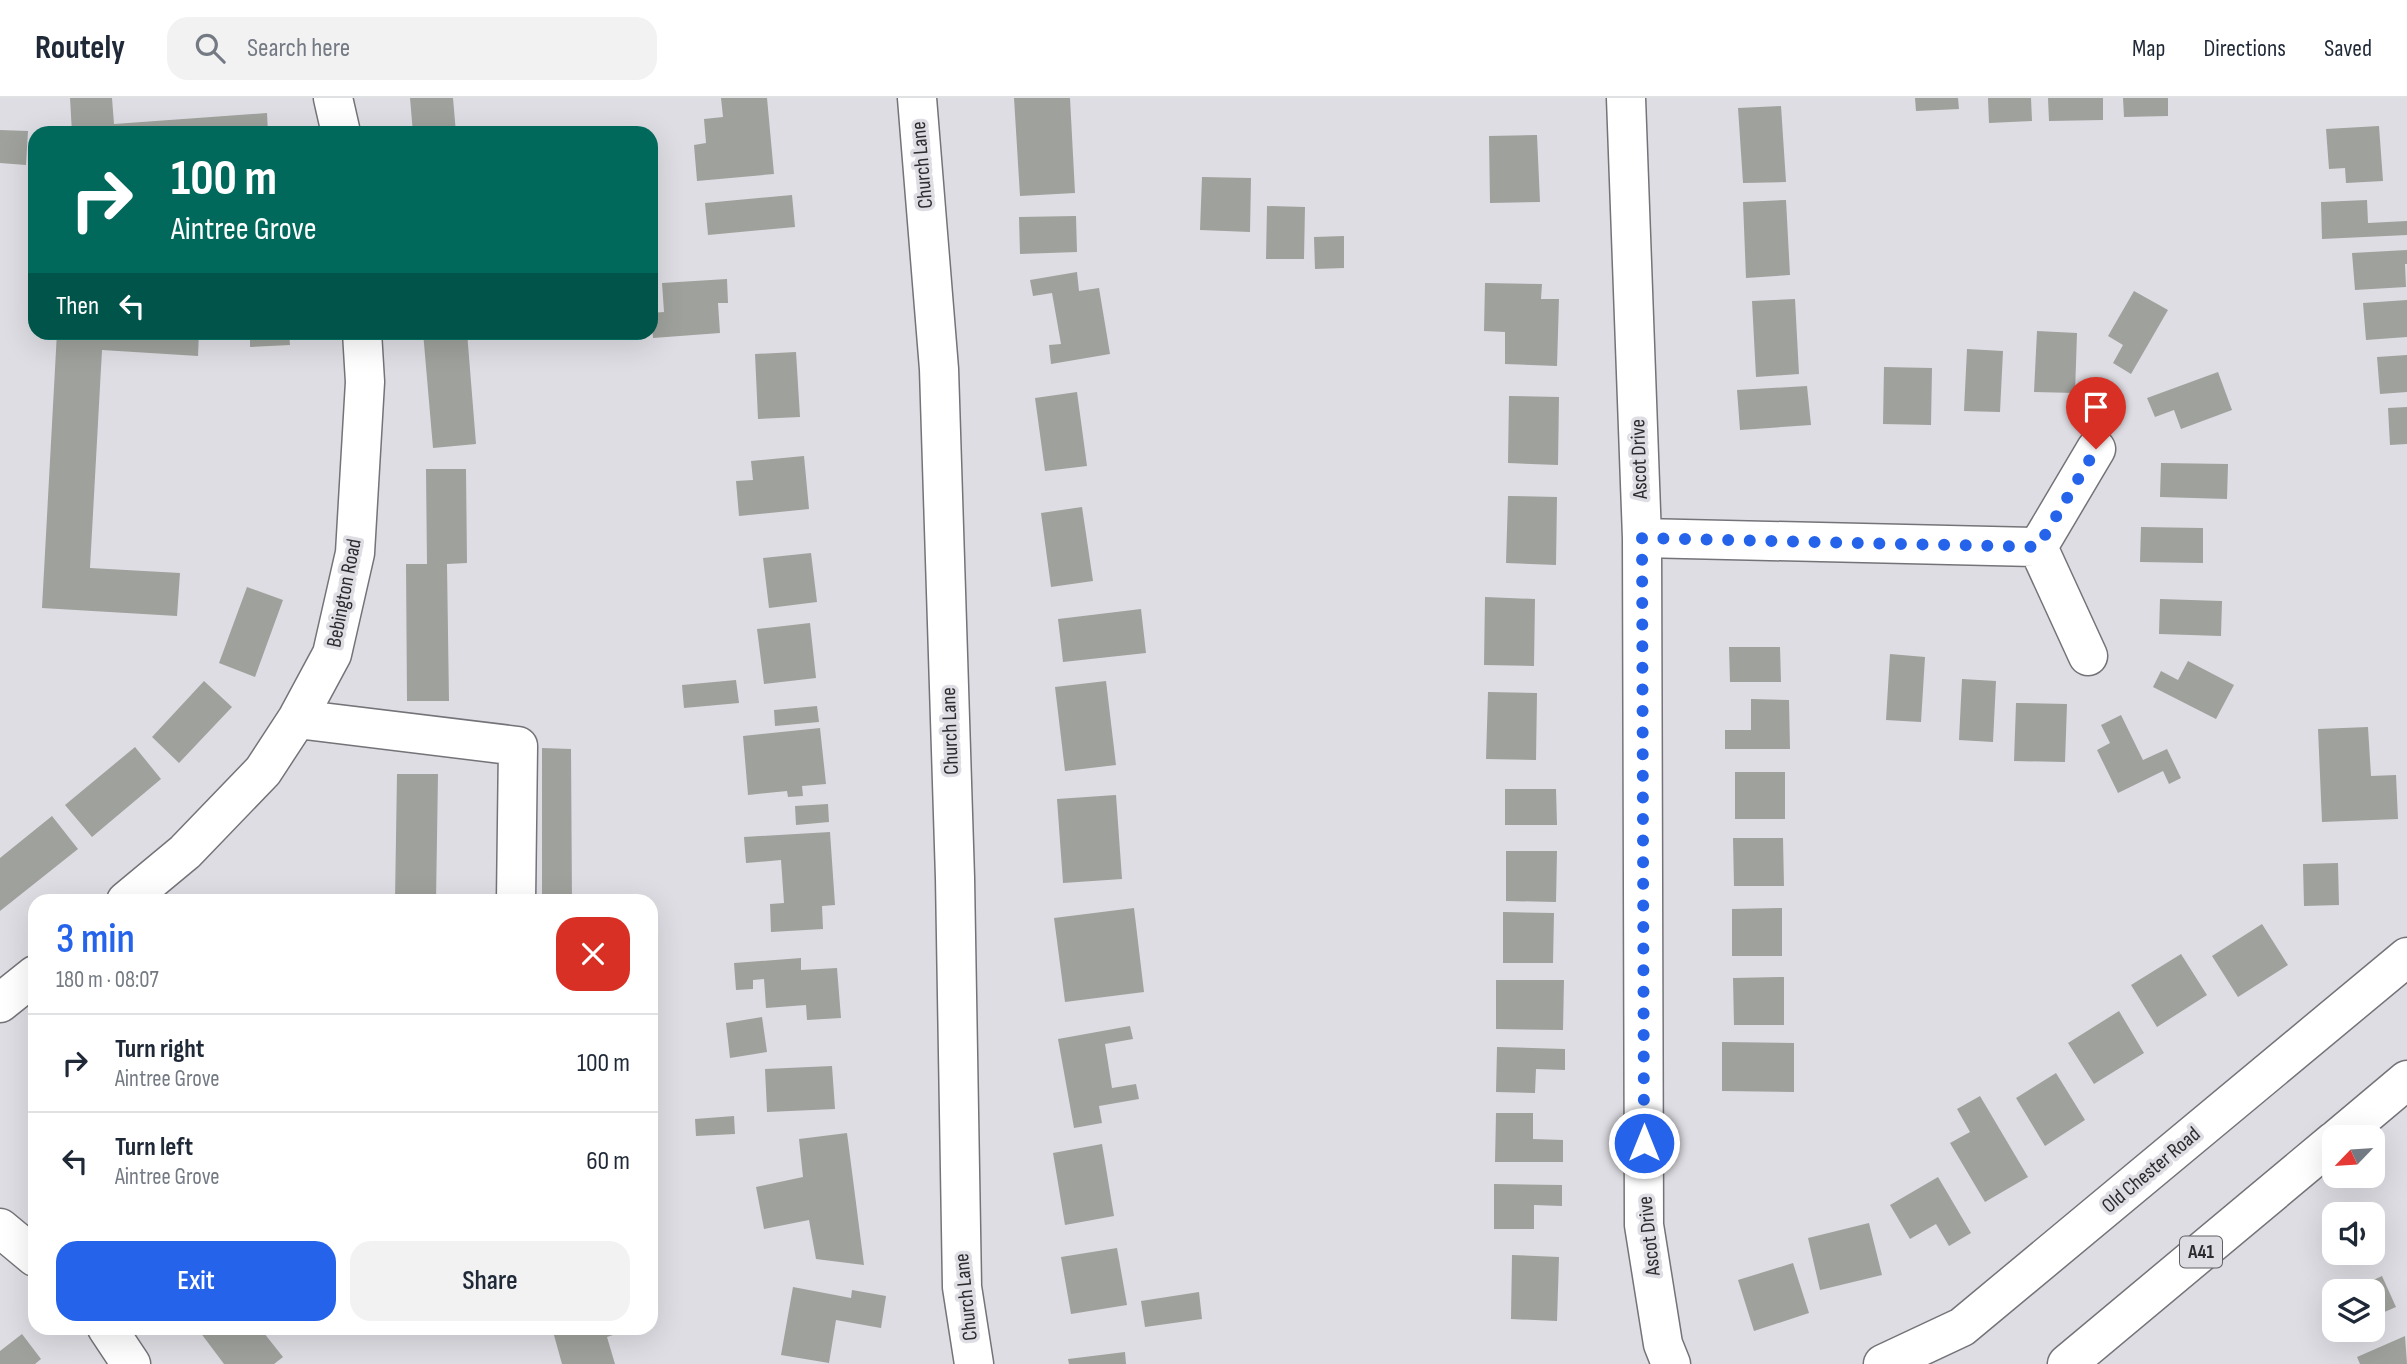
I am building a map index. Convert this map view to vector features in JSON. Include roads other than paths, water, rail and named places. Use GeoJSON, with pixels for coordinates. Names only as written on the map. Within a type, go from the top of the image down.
{"type":"FeatureCollection","features":[{"type":"Feature","properties":{"kind":"street"},"geometry":{"type":"LineString","coordinates":[[333,98],[339,126]]}},
{"type":"Feature","properties":{"kind":"street","name":"Church Lane"},"geometry":{"type":"LineString","coordinates":[[917,98],[939,369],[955,892],[962,1287],[974,1364]]}},
{"type":"Feature","properties":{"kind":"street","name":"Ascot Drive"},"geometry":{"type":"LineString","coordinates":[[1626,98],[1642,538],[1644,1225],[1663,1344],[1671,1364]]}},
{"type":"Feature","properties":{"kind":"street","name":"Bebington Road"},"geometry":{"type":"LineString","coordinates":[[134,894],[185,852],[263,771],[298,719],[332,654],[355,553],[365,382],[362,340]]}},
{"type":"Feature","properties":{"kind":"street"},"geometry":{"type":"LineString","coordinates":[[2038,547],[2096,449]]}},
{"type":"Feature","properties":{"kind":"street"},"geometry":{"type":"LineString","coordinates":[[1642,538],[2038,547]]}},
{"type":"Feature","properties":{"kind":"street"},"geometry":{"type":"LineString","coordinates":[[2038,547],[2088,656]]}},
{"type":"Feature","properties":{"kind":"street"},"geometry":{"type":"LineString","coordinates":[[298,719],[518,746],[516,894]]}},
{"type":"Feature","properties":{"kind":"street","name":"Old Chester Road"},"geometry":{"type":"LineString","coordinates":[[1883,1364],[1962,1327],[2407,957]]}},
{"type":"Feature","properties":{"kind":"street"},"geometry":{"type":"LineString","coordinates":[[0,1003],[28,981]]}},
{"type":"Feature","properties":{"kind":"street","name":"A41"},"geometry":{"type":"LineString","coordinates":[[2353,1125],[2407,1080]]}},
{"type":"Feature","properties":{"kind":"street","name":"A41"},"geometry":{"type":"LineString","coordinates":[[2067,1364],[2322,1151]]}},
{"type":"Feature","properties":{"kind":"street"},"geometry":{"type":"LineString","coordinates":[[0,1228],[28,1251]]}},
{"type":"Feature","properties":{"kind":"street"},"geometry":{"type":"LineString","coordinates":[[112,1335],[131,1364]]}}]}
